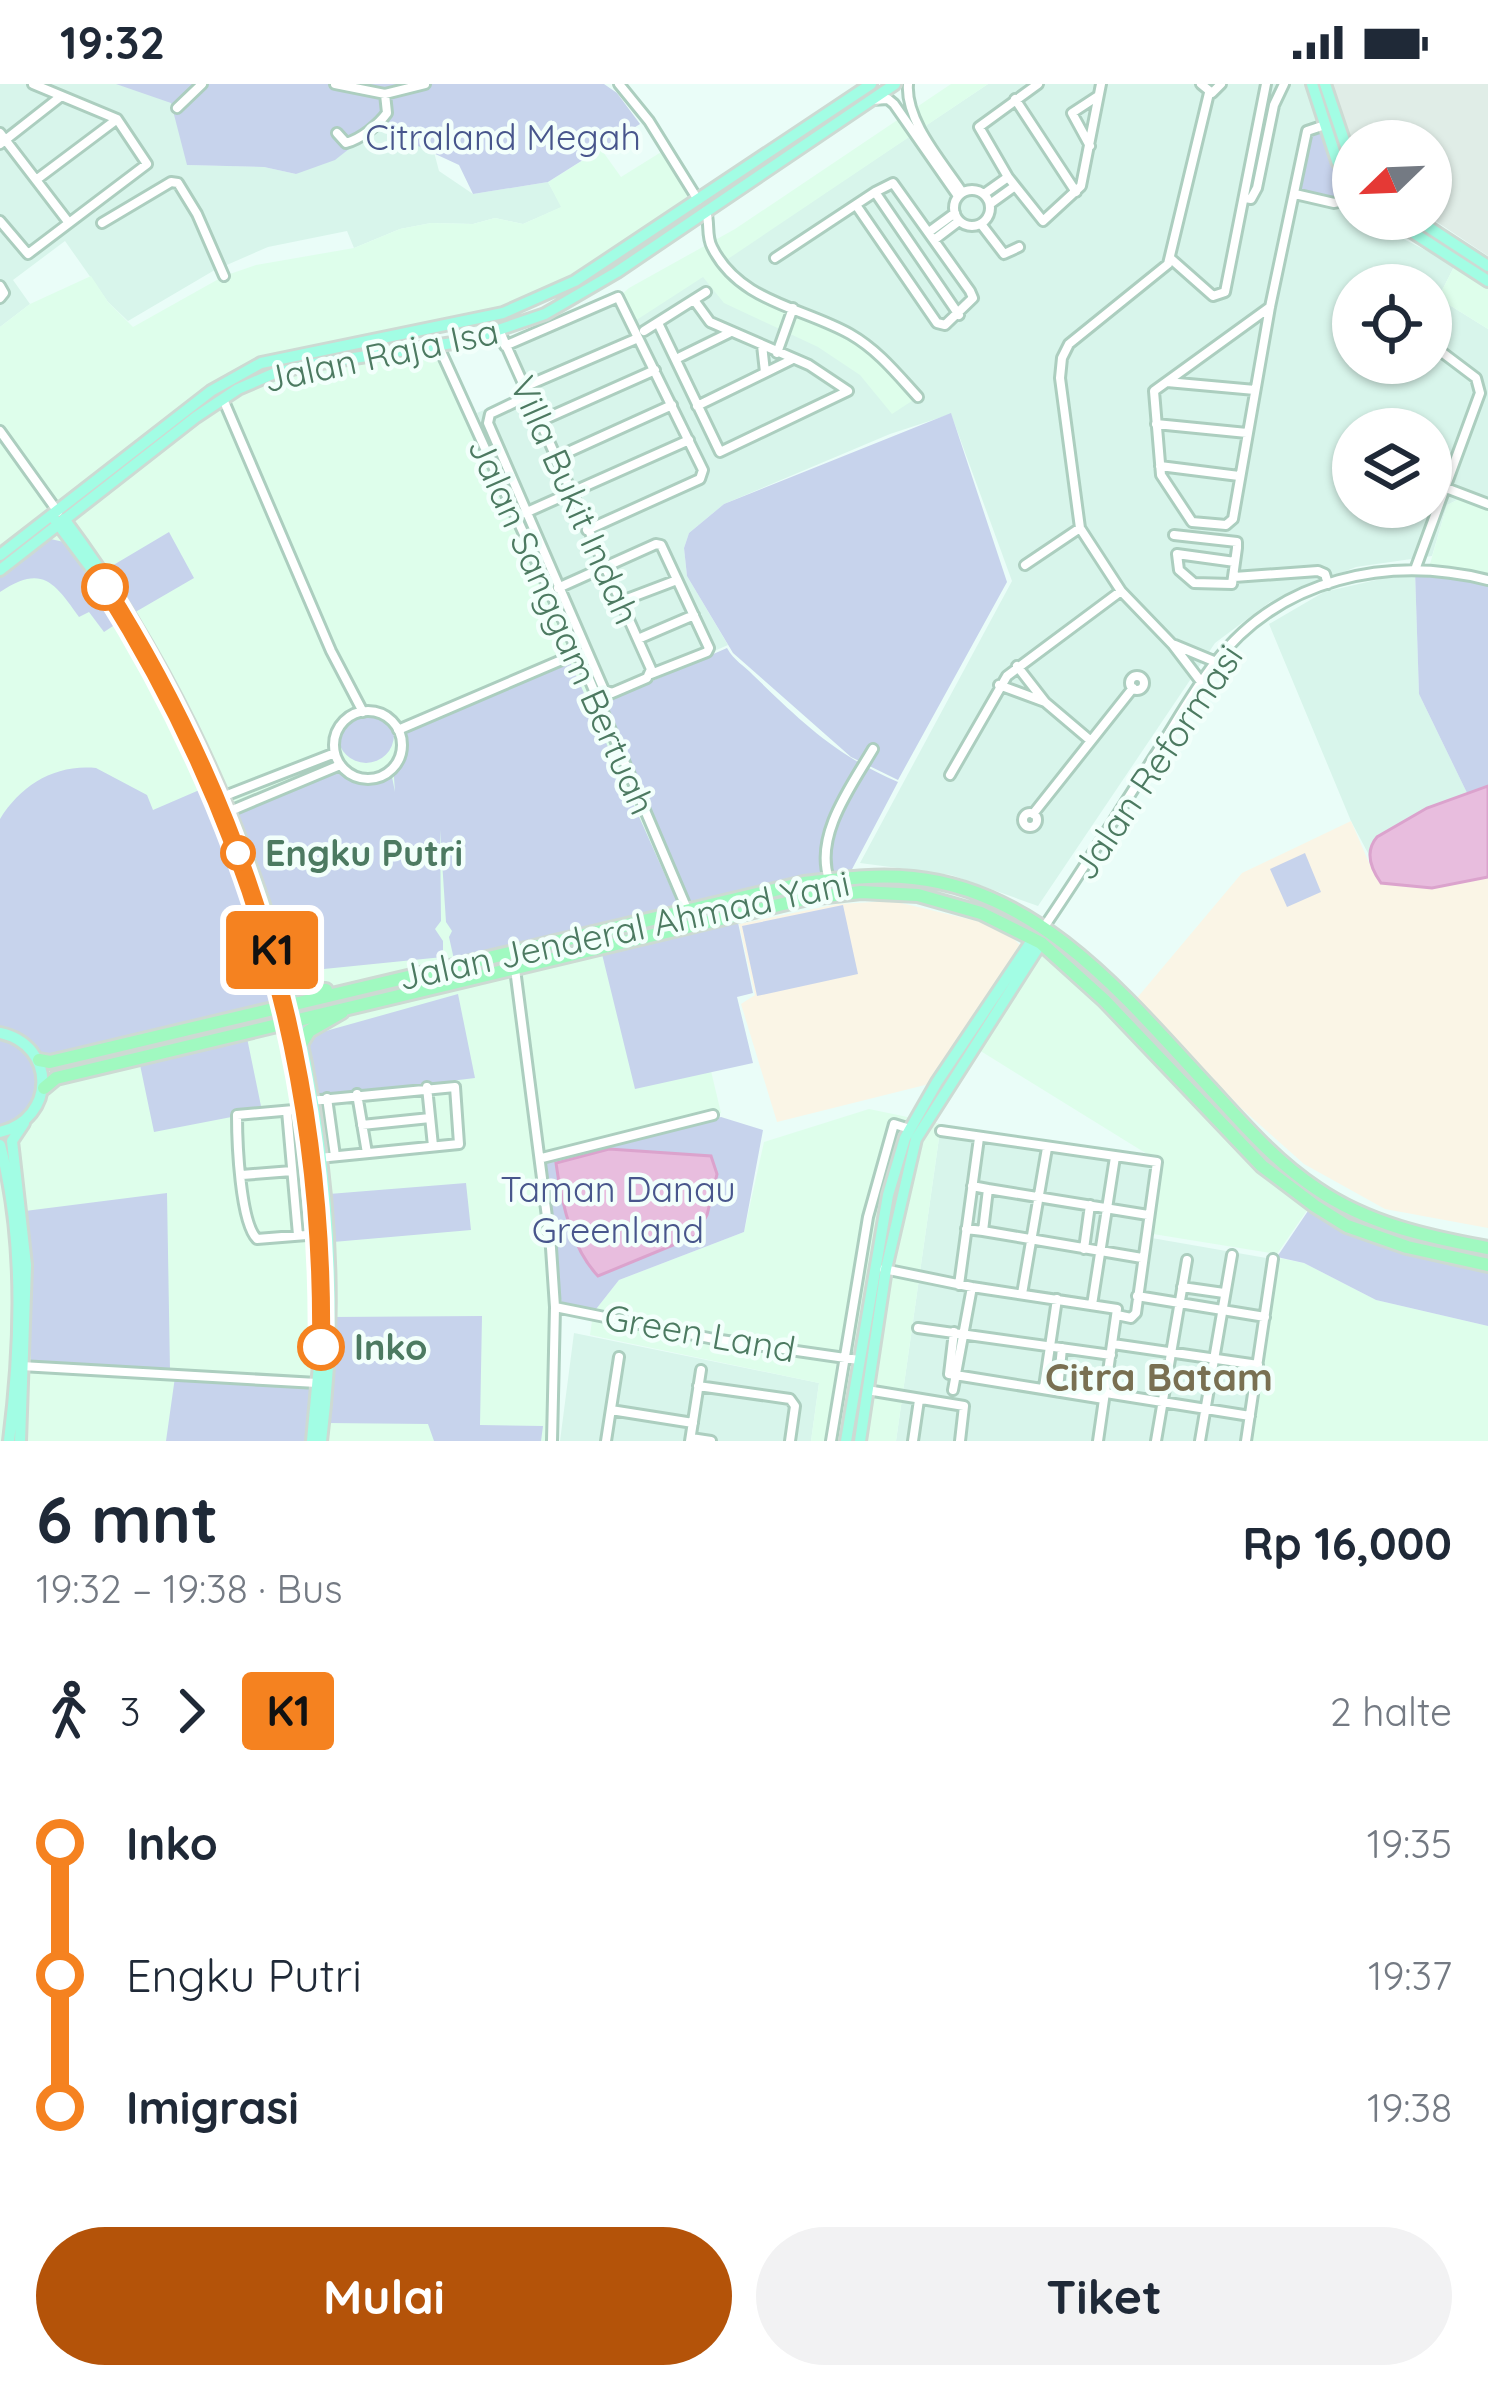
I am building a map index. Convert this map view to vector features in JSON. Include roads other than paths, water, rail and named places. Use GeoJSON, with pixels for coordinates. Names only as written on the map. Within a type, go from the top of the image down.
{"type":"FeatureCollection","features":[{"type":"Feature","properties":{"kind":"highway","name":"Jalan Jenderal Ahmad Yani"},"geometry":{"type":"LineString","coordinates":[[44,1088],[56,1078],[515,969],[686,909],[830,880],[918,878],[987,898],[1044,927],[1083,957],[1307,1191],[1347,1226],[1443,1257],[1488,1264]]}},
{"type":"Feature","properties":{"kind":"highway","name":"Jalan Jenderal Ahmad Yani"},"geometry":{"type":"LineString","coordinates":[[39,1060],[50,1063],[340,992],[808,898],[861,892],[918,895],[982,913],[1037,941],[1104,1000],[1262,1166],[1307,1191],[1408,1232],[1488,1248]]}},
{"type":"Feature","properties":{"kind":"highway"},"geometry":{"type":"LineString","coordinates":[[288,979],[311,990],[340,992]]}},
{"type":"Feature","properties":{"kind":"highway"},"geometry":{"type":"LineString","coordinates":[[301,1044],[309,1031],[348,1007]]}},
{"type":"Feature","properties":{"kind":"main road","name":"Jalan Raja Isa"},"geometry":{"type":"LineString","coordinates":[[59,518],[222,398],[275,374],[500,332],[583,295],[822,125],[871,84]]}},
{"type":"Feature","properties":{"kind":"main road","name":"Jalan Raja Isa"},"geometry":{"type":"LineString","coordinates":[[822,125],[895,84]]}},
{"type":"Feature","properties":{"kind":"main road"},"geometry":{"type":"LineString","coordinates":[[1312,84],[1332,146]]}},
{"type":"Feature","properties":{"kind":"main road"},"geometry":{"type":"LineString","coordinates":[[1325,84],[1337,120]]}},
{"type":"Feature","properties":{"kind":"main road","name":"Jalan Raja Isa"},"geometry":{"type":"LineString","coordinates":[[59,518],[235,376],[286,355],[503,313],[575,281],[702,206]]}},
{"type":"Feature","properties":{"kind":"main road"},"geometry":{"type":"LineString","coordinates":[[1425,240],[1488,281]]}},
{"type":"Feature","properties":{"kind":"main road"},"geometry":{"type":"LineString","coordinates":[[1448,240],[1488,266]]}},
{"type":"Feature","properties":{"kind":"main road"},"geometry":{"type":"LineString","coordinates":[[575,281],[583,295]]}},
{"type":"Feature","properties":{"kind":"main road"},"geometry":{"type":"LineString","coordinates":[[359,341],[361,356]]}},
{"type":"Feature","properties":{"kind":"main road"},"geometry":{"type":"LineString","coordinates":[[0,556],[59,518]]}},
{"type":"Feature","properties":{"kind":"main road"},"geometry":{"type":"LineString","coordinates":[[0,570],[59,518]]}},
{"type":"Feature","properties":{"kind":"main road"},"geometry":{"type":"LineString","coordinates":[[59,518],[108,579],[184,711],[220,797],[289,1004],[319,1158],[329,1316],[316,1441]]}},
{"type":"Feature","properties":{"kind":"main road"},"geometry":{"type":"LineString","coordinates":[[225,812],[265,903],[288,979],[289,1004]]}},
{"type":"Feature","properties":{"kind":"main road"},"geometry":{"type":"LineString","coordinates":[[860,1441],[882,1232],[888,1195],[910,1129],[1037,941]]}},
{"type":"Feature","properties":{"kind":"main road"},"geometry":{"type":"LineString","coordinates":[[846,1441],[859,1360],[920,1131],[1037,941]]}},
{"type":"Feature","properties":{"kind":"main road"},"geometry":{"type":"LineString","coordinates":[[292,1021],[301,1044],[319,1234],[316,1441]]}},
{"type":"Feature","properties":{"kind":"main road"},"geometry":{"type":"LineString","coordinates":[[0,1033],[18,1039],[39,1060],[44,1088],[33,1113],[11,1141],[15,1207]]}},
{"type":"Feature","properties":{"kind":"main road"},"geometry":{"type":"LineString","coordinates":[[0,1132],[23,1123]]}},
{"type":"Feature","properties":{"kind":"main road"},"geometry":{"type":"LineString","coordinates":[[0,1145],[26,1265],[20,1441]]}},
{"type":"Feature","properties":{"kind":"main road"},"geometry":{"type":"LineString","coordinates":[[9,1441],[20,1366]]}},
{"type":"Feature","properties":{"kind":"street"},"geometry":{"type":"LineString","coordinates":[[0,221],[28,254],[146,166],[146,159],[117,119],[33,84]]}},
{"type":"Feature","properties":{"kind":"street"},"geometry":{"type":"LineString","coordinates":[[177,108],[202,84]]}},
{"type":"Feature","properties":{"kind":"street"},"geometry":{"type":"LineString","coordinates":[[335,84],[385,94],[425,84]]}},
{"type":"Feature","properties":{"kind":"street"},"geometry":{"type":"LineString","coordinates":[[619,84],[649,121],[702,206],[709,243],[722,263],[754,293],[868,345],[919,397]]}},
{"type":"Feature","properties":{"kind":"street"},"geometry":{"type":"LineString","coordinates":[[908,84],[908,99],[920,126],[960,194],[957,217],[931,236]]}},
{"type":"Feature","properties":{"kind":"street"},"geometry":{"type":"LineString","coordinates":[[1038,84],[979,127],[1008,177],[1043,221],[1076,192],[1101,84]]}},
{"type":"Feature","properties":{"kind":"street"},"geometry":{"type":"LineString","coordinates":[[1202,84],[1209,92]]}},
{"type":"Feature","properties":{"kind":"street"},"geometry":{"type":"LineString","coordinates":[[1202,682],[1121,592],[1080,528],[1060,378],[1062,358],[1070,344],[1162,273],[1170,258],[1209,92],[1222,84]]}},
{"type":"Feature","properties":{"kind":"street"},"geometry":{"type":"LineString","coordinates":[[1170,258],[1213,296],[1223,295],[1266,84]]}},
{"type":"Feature","properties":{"kind":"street"},"geometry":{"type":"LineString","coordinates":[[1245,198],[1251,199],[1257,188],[1274,105],[1283,84]]}},
{"type":"Feature","properties":{"kind":"street"},"geometry":{"type":"LineString","coordinates":[[337,133],[346,143],[352,142],[382,120],[387,113],[385,94]]}},
{"type":"Feature","properties":{"kind":"street"},"geometry":{"type":"LineString","coordinates":[[1090,147],[1072,112],[1099,95]]}},
{"type":"Feature","properties":{"kind":"street"},"geometry":{"type":"LineString","coordinates":[[60,97],[2,139],[69,223]]}},
{"type":"Feature","properties":{"kind":"street"},"geometry":{"type":"LineString","coordinates":[[1015,99],[1076,192]]}},
{"type":"Feature","properties":{"kind":"street"},"geometry":{"type":"LineString","coordinates":[[872,100],[888,100],[897,107],[960,194]]}},
{"type":"Feature","properties":{"kind":"street"},"geometry":{"type":"LineString","coordinates":[[36,180],[117,119]]}},
{"type":"Feature","properties":{"kind":"street"},"geometry":{"type":"LineString","coordinates":[[1270,307],[1154,391],[1162,481],[1187,518],[1198,524],[1230,523],[1307,131],[1325,124]]}},
{"type":"Feature","properties":{"kind":"street"},"geometry":{"type":"LineString","coordinates":[[984,194],[1008,177]]}},
{"type":"Feature","properties":{"kind":"street"},"geometry":{"type":"LineString","coordinates":[[102,223],[171,182],[178,183],[224,276]]}},
{"type":"Feature","properties":{"kind":"street"},"geometry":{"type":"LineString","coordinates":[[775,258],[875,191],[895,184],[974,298],[945,325],[937,323],[856,205]]}},
{"type":"Feature","properties":{"kind":"street"},"geometry":{"type":"LineString","coordinates":[[957,217],[970,226],[981,224],[990,204],[1015,186]]}},
{"type":"Feature","properties":{"kind":"street"},"geometry":{"type":"LineString","coordinates":[[960,194],[976,190],[990,204]]}},
{"type":"Feature","properties":{"kind":"street"},"geometry":{"type":"LineString","coordinates":[[875,191],[958,315]]}},
{"type":"Feature","properties":{"kind":"street"},"geometry":{"type":"LineString","coordinates":[[1294,194],[1332,203]]}},
{"type":"Feature","properties":{"kind":"street"},"geometry":{"type":"LineString","coordinates":[[981,224],[1004,254],[1019,247]]}},
{"type":"Feature","properties":{"kind":"street"},"geometry":{"type":"LineString","coordinates":[[0,286],[4,292],[0,298]]}},
{"type":"Feature","properties":{"kind":"street"},"geometry":{"type":"LineString","coordinates":[[558,588],[659,544],[707,652],[605,692],[558,588],[525,513],[487,419],[526,392],[641,334],[706,292]]}},
{"type":"Feature","properties":{"kind":"street"},"geometry":{"type":"LineString","coordinates":[[506,346],[617,297],[641,334],[703,470],[700,479],[586,530]]}},
{"type":"Feature","properties":{"kind":"street"},"geometry":{"type":"LineString","coordinates":[[658,323],[720,452],[848,392],[809,365],[710,322],[694,301]]}},
{"type":"Feature","properties":{"kind":"street"},"geometry":{"type":"LineString","coordinates":[[777,353],[793,308]]}},
{"type":"Feature","properties":{"kind":"street"},"geometry":{"type":"LineString","coordinates":[[710,322],[712,341]]}},
{"type":"Feature","properties":{"kind":"street","name":"Villa Bukit Indah"},"geometry":{"type":"LineString","coordinates":[[500,332],[651,671]]}},
{"type":"Feature","properties":{"kind":"street"},"geometry":{"type":"LineString","coordinates":[[676,359],[729,333]]}},
{"type":"Feature","properties":{"kind":"street","name":"Jalan Sanggam Bertuah"},"geometry":{"type":"LineString","coordinates":[[437,344],[578,653],[686,909]]}},
{"type":"Feature","properties":{"kind":"street"},"geometry":{"type":"LineString","coordinates":[[763,345],[765,372]]}},
{"type":"Feature","properties":{"kind":"street"},"geometry":{"type":"LineString","coordinates":[[1452,359],[1480,386],[1452,470]]}},
{"type":"Feature","properties":{"kind":"street"},"geometry":{"type":"LineString","coordinates":[[697,406],[791,360]]}},
{"type":"Feature","properties":{"kind":"street"},"geometry":{"type":"LineString","coordinates":[[538,422],[655,370]]}},
{"type":"Feature","properties":{"kind":"street"},"geometry":{"type":"LineString","coordinates":[[1166,382],[1255,390]]}},
{"type":"Feature","properties":{"kind":"street"},"geometry":{"type":"LineString","coordinates":[[222,398],[363,712]]}},
{"type":"Feature","properties":{"kind":"street"},"geometry":{"type":"LineString","coordinates":[[555,458],[672,405]]}},
{"type":"Feature","properties":{"kind":"street"},"geometry":{"type":"LineString","coordinates":[[1156,424],[1247,434]]}},
{"type":"Feature","properties":{"kind":"street"},"geometry":{"type":"LineString","coordinates":[[0,431],[59,518]]}},
{"type":"Feature","properties":{"kind":"street"},"geometry":{"type":"LineString","coordinates":[[525,513],[689,440]]}},
{"type":"Feature","properties":{"kind":"street"},"geometry":{"type":"LineString","coordinates":[[1160,466],[1240,476]]}},
{"type":"Feature","properties":{"kind":"street"},"geometry":{"type":"LineString","coordinates":[[1452,490],[1488,504]]}},
{"type":"Feature","properties":{"kind":"street"},"geometry":{"type":"LineString","coordinates":[[1025,565],[1080,528]]}},
{"type":"Feature","properties":{"kind":"street"},"geometry":{"type":"LineString","coordinates":[[1416,568],[1431,528]]}},
{"type":"Feature","properties":{"kind":"street"},"geometry":{"type":"LineString","coordinates":[[1174,535],[1234,540],[1235,562],[1234,577],[1230,585],[1197,584],[1179,570],[1174,557],[1235,562]]}},
{"type":"Feature","properties":{"kind":"street","name":"Jalan Reformasi"},"geometry":{"type":"LineString","coordinates":[[1044,927],[1216,662],[1269,614],[1328,584],[1362,573],[1416,568],[1488,580]]}},
{"type":"Feature","properties":{"kind":"street"},"geometry":{"type":"LineString","coordinates":[[1234,577],[1318,571],[1325,574],[1328,584]]}},
{"type":"Feature","properties":{"kind":"street"},"geometry":{"type":"LineString","coordinates":[[620,602],[677,580]]}},
{"type":"Feature","properties":{"kind":"street"},"geometry":{"type":"LineString","coordinates":[[950,775],[999,686],[1017,666],[1121,592]]}},
{"type":"Feature","properties":{"kind":"street"},"geometry":{"type":"LineString","coordinates":[[638,639],[694,614]]}},
{"type":"Feature","properties":{"kind":"street"},"geometry":{"type":"LineString","coordinates":[[1173,645],[1216,662]]}},
{"type":"Feature","properties":{"kind":"street"},"geometry":{"type":"LineString","coordinates":[[398,730],[578,653]]}},
{"type":"Feature","properties":{"kind":"street"},"geometry":{"type":"LineString","coordinates":[[1017,666],[1045,702],[1091,741]]}},
{"type":"Feature","properties":{"kind":"street"},"geometry":{"type":"LineString","coordinates":[[999,686],[1045,702]]}},
{"type":"Feature","properties":{"kind":"street"},"geometry":{"type":"LineString","coordinates":[[1033,814],[1133,688]]}},
{"type":"Feature","properties":{"kind":"street"},"geometry":{"type":"LineString","coordinates":[[363,712],[384,716],[398,730],[401,753],[386,774],[368,779],[340,765],[335,753],[340,726],[363,712]]}},
{"type":"Feature","properties":{"kind":"street"},"geometry":{"type":"LineString","coordinates":[[830,880],[828,836],[873,748]]}},
{"type":"Feature","properties":{"kind":"street"},"geometry":{"type":"LineString","coordinates":[[220,797],[335,753]]}},
{"type":"Feature","properties":{"kind":"street"},"geometry":{"type":"LineString","coordinates":[[225,812],[340,765]]}},
{"type":"Feature","properties":{"kind":"street"},"geometry":{"type":"LineString","coordinates":[[515,969],[542,1158],[555,1307],[552,1441]]}},
{"type":"Feature","properties":{"kind":"street"},"geometry":{"type":"LineString","coordinates":[[427,1087],[433,1146]]}},
{"type":"Feature","properties":{"kind":"street"},"geometry":{"type":"LineString","coordinates":[[319,1158],[460,1143],[454,1087],[357,1094],[287,1111],[237,1115],[254,1238],[319,1234]]}},
{"type":"Feature","properties":{"kind":"street"},"geometry":{"type":"LineString","coordinates":[[357,1094],[367,1154]]}},
{"type":"Feature","properties":{"kind":"street"},"geometry":{"type":"LineString","coordinates":[[327,1098],[335,1156]]}},
{"type":"Feature","properties":{"kind":"street"},"geometry":{"type":"LineString","coordinates":[[287,1111],[298,1235]]}},
{"type":"Feature","properties":{"kind":"street"},"geometry":{"type":"LineString","coordinates":[[542,1158],[713,1115]]}},
{"type":"Feature","properties":{"kind":"street"},"geometry":{"type":"LineString","coordinates":[[362,1125],[430,1118]]}},
{"type":"Feature","properties":{"kind":"street","name":"Green Land"},"geometry":{"type":"LineString","coordinates":[[845,1357],[866,1228],[894,1124],[910,1129]]}},
{"type":"Feature","properties":{"kind":"street"},"geometry":{"type":"LineString","coordinates":[[941,1132],[1157,1163],[1134,1316],[1117,1316]]}},
{"type":"Feature","properties":{"kind":"street"},"geometry":{"type":"LineString","coordinates":[[958,1285],[979,1137]]}},
{"type":"Feature","properties":{"kind":"street"},"geometry":{"type":"LineString","coordinates":[[1022,1294],[1047,1148]]}},
{"type":"Feature","properties":{"kind":"street"},"geometry":{"type":"LineString","coordinates":[[1092,1305],[1115,1157]]}},
{"type":"Feature","properties":{"kind":"street"},"geometry":{"type":"LineString","coordinates":[[242,1175],[292,1171]]}},
{"type":"Feature","properties":{"kind":"street"},"geometry":{"type":"LineString","coordinates":[[972,1186],[1148,1215]]}},
{"type":"Feature","properties":{"kind":"street"},"geometry":{"type":"LineString","coordinates":[[983,1231],[988,1189]]}},
{"type":"Feature","properties":{"kind":"street"},"geometry":{"type":"LineString","coordinates":[[1084,1249],[1090,1205]]}},
{"type":"Feature","properties":{"kind":"street"},"geometry":{"type":"LineString","coordinates":[[866,1228],[882,1232]]}},
{"type":"Feature","properties":{"kind":"street"},"geometry":{"type":"LineString","coordinates":[[966,1229],[1142,1258]]}},
{"type":"Feature","properties":{"kind":"street"},"geometry":{"type":"LineString","coordinates":[[1201,1441],[1232,1255]]}},
{"type":"Feature","properties":{"kind":"street"},"geometry":{"type":"LineString","coordinates":[[1246,1441],[1273,1259]]}},
{"type":"Feature","properties":{"kind":"street"},"geometry":{"type":"LineString","coordinates":[[1156,1441],[1187,1260]]}},
{"type":"Feature","properties":{"kind":"street"},"geometry":{"type":"LineString","coordinates":[[881,1268],[958,1285],[1116,1308],[1098,1441]]}},
{"type":"Feature","properties":{"kind":"street"},"geometry":{"type":"LineString","coordinates":[[953,1390],[972,1287]]}},
{"type":"Feature","properties":{"kind":"street"},"geometry":{"type":"LineString","coordinates":[[1181,1287],[1224,1293]]}},
{"type":"Feature","properties":{"kind":"street"},"geometry":{"type":"LineString","coordinates":[[1137,1297],[1265,1317]]}},
{"type":"Feature","properties":{"kind":"street"},"geometry":{"type":"LineString","coordinates":[[1044,1387],[1057,1299]]}},
{"type":"Feature","properties":{"kind":"street","name":"Green Land"},"geometry":{"type":"LineString","coordinates":[[555,1307],[714,1339],[859,1360]]}},
{"type":"Feature","properties":{"kind":"street"},"geometry":{"type":"LineString","coordinates":[[918,1328],[1062,1348],[1171,1352],[1258,1365]]}},
{"type":"Feature","properties":{"kind":"street"},"geometry":{"type":"LineString","coordinates":[[954,1332],[947,1370],[956,1376],[1250,1416]]}},
{"type":"Feature","properties":{"kind":"street"},"geometry":{"type":"LineString","coordinates":[[1058,1389],[1062,1348]]}},
{"type":"Feature","properties":{"kind":"street"},"geometry":{"type":"LineString","coordinates":[[606,1441],[619,1357]]}},
{"type":"Feature","properties":{"kind":"street"},"geometry":{"type":"LineString","coordinates":[[831,1441],[845,1357]]}},
{"type":"Feature","properties":{"kind":"street"},"geometry":{"type":"LineString","coordinates":[[20,1366],[319,1383]]}},
{"type":"Feature","properties":{"kind":"street"},"geometry":{"type":"LineString","coordinates":[[701,1370],[690,1440],[711,1441]]}},
{"type":"Feature","properties":{"kind":"street"},"geometry":{"type":"LineString","coordinates":[[698,1386],[790,1399],[795,1406],[790,1441]]}},
{"type":"Feature","properties":{"kind":"street"},"geometry":{"type":"LineString","coordinates":[[867,1390],[964,1406],[960,1441]]}},
{"type":"Feature","properties":{"kind":"street"},"geometry":{"type":"LineString","coordinates":[[913,1441],[919,1400]]}},
{"type":"Feature","properties":{"kind":"street"},"geometry":{"type":"LineString","coordinates":[[611,1410],[693,1423]]}},
{"type":"Feature","properties":{"kind":"place","name":"Engku Putri"},"geometry":{"type":"Point","coordinates":[238,853]}},
{"type":"Feature","properties":{"kind":"place","name":"Inko"},"geometry":{"type":"Point","coordinates":[321,1347]}},
{"type":"Feature","properties":{"kind":"district","name":"Citra Batam"},"geometry":{"type":"Point","coordinates":[1159,1377]}},
{"type":"Feature","properties":{"kind":"park label","name":"Citraland Megah"},"geometry":{"type":"Point","coordinates":[503,137]}},
{"type":"Feature","properties":{"kind":"park label","name":"Taman Danau Greenland"},"geometry":{"type":"Point","coordinates":[618,1210]}}]}
